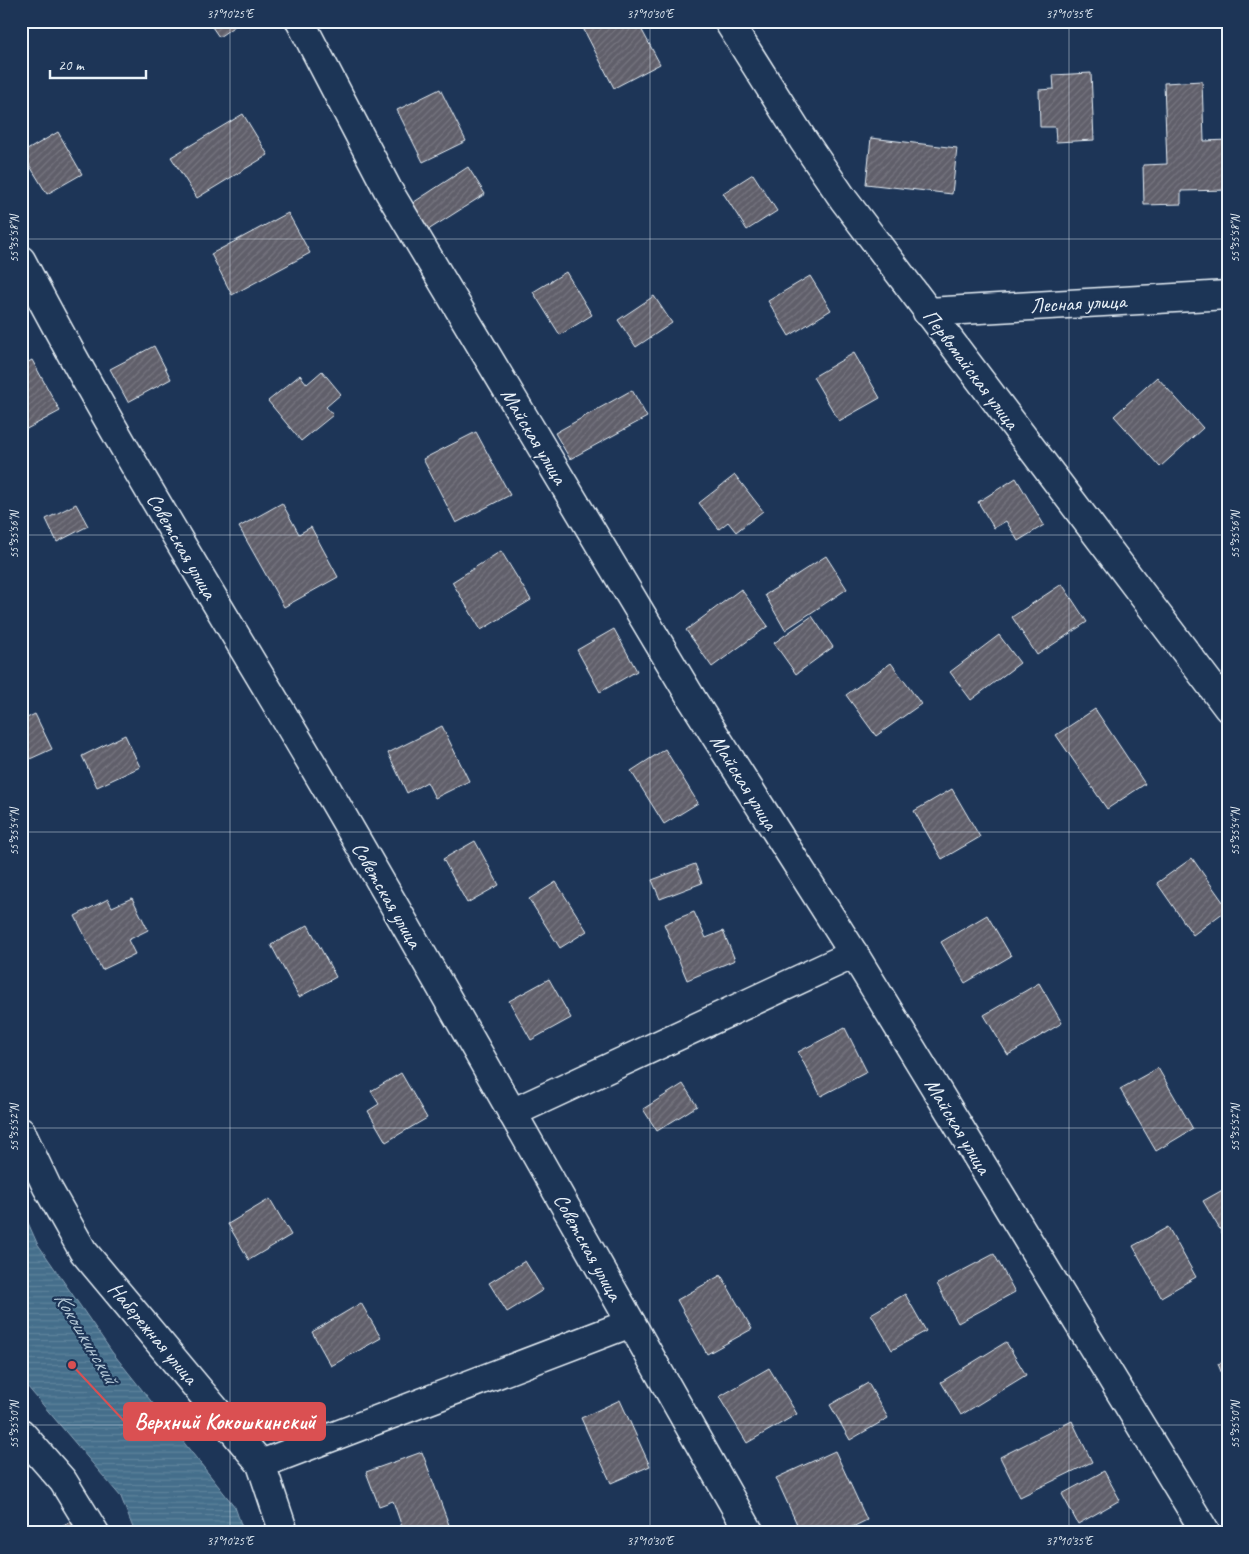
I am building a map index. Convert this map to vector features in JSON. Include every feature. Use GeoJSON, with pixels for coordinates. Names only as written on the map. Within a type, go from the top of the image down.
{"type":"FeatureCollection","features":[{"type":"Feature","properties":{"kind":"street","name":"Майская улица"},"geometry":{"type":"LineString","coordinates":[[300,21],[384,181],[427,256],[692,699],[854,954],[1206,1533]]}},
{"type":"Feature","properties":{"kind":"street","name":"Первомайская улица"},"geometry":{"type":"LineString","coordinates":[[728,21],[808,148],[927,312],[1228,708]]}},
{"type":"Feature","properties":{"kind":"street","name":"Советская улица"},"geometry":{"type":"LineString","coordinates":[[21,260],[194,568],[330,794],[750,1533]]}},
{"type":"Feature","properties":{"kind":"street","name":"Лесная улица"},"geometry":{"type":"LineString","coordinates":[[927,312],[1228,295]]}},
{"type":"Feature","properties":{"kind":"street"},"geometry":{"type":"LineString","coordinates":[[512,1113],[854,954]]}},
{"type":"Feature","properties":{"kind":"street","name":"Набережная улица"},"geometry":{"type":"LineString","coordinates":[[21,1132],[46,1187],[83,1251],[261,1464],[284,1533]]}},
{"type":"Feature","properties":{"kind":"street"},"geometry":{"type":"LineString","coordinates":[[261,1464],[630,1323]]}},
{"type":"Feature","properties":{"kind":"street"},"geometry":{"type":"LineString","coordinates":[[21,1433],[63,1481],[95,1533]]}},
{"type":"Feature","properties":{"kind":"water","name":"Кокошкинский"},"geometry":{"type":"Polygon","coordinates":[[[21,1207],[37,1243],[112,1352],[235,1507],[244,1533],[135,1533],[121,1497],[21,1379],[21,1207]]]}},
{"type":"Feature","properties":{"kind":"building"},"geometry":{"type":"Polygon","coordinates":[[[208,21],[242,21],[219,37],[208,21]]]}},
{"type":"Feature","properties":{"kind":"building"},"geometry":{"type":"Polygon","coordinates":[[[595,21],[637,21],[660,64],[614,88],[583,28],[595,21]]]}},
{"type":"Feature","properties":{"kind":"building"},"geometry":{"type":"Polygon","coordinates":[[[1091,73],[1094,140],[1056,142],[1055,127],[1040,127],[1039,90],[1054,89],[1053,75],[1091,73]]]}},
{"type":"Feature","properties":{"kind":"building"},"geometry":{"type":"Polygon","coordinates":[[[1202,81],[1204,141],[1228,140],[1228,190],[1181,191],[1181,204],[1144,205],[1143,165],[1167,164],[1164,83],[1202,81]]]}},
{"type":"Feature","properties":{"kind":"building"},"geometry":{"type":"Polygon","coordinates":[[[440,89],[466,141],[423,162],[397,110],[440,89]]]}},
{"type":"Feature","properties":{"kind":"building"},"geometry":{"type":"Polygon","coordinates":[[[243,114],[268,155],[197,198],[171,157],[243,114]]]}},
{"type":"Feature","properties":{"kind":"building"},"geometry":{"type":"Polygon","coordinates":[[[58,132],[82,174],[47,194],[22,153],[58,132]]]}},
{"type":"Feature","properties":{"kind":"building"},"geometry":{"type":"Polygon","coordinates":[[[871,138],[957,148],[952,194],[866,184],[871,138]]]}},
{"type":"Feature","properties":{"kind":"building"},"geometry":{"type":"Polygon","coordinates":[[[468,167],[485,194],[425,232],[408,206],[468,167]]]}},
{"type":"Feature","properties":{"kind":"building"},"geometry":{"type":"Polygon","coordinates":[[[753,174],[777,211],[747,230],[723,193],[753,174]]]}},
{"type":"Feature","properties":{"kind":"building"},"geometry":{"type":"Polygon","coordinates":[[[288,213],[310,253],[232,295],[211,254],[288,213]]]}},
{"type":"Feature","properties":{"kind":"building"},"geometry":{"type":"Polygon","coordinates":[[[566,272],[592,315],[560,335],[533,292],[566,272]]]}},
{"type":"Feature","properties":{"kind":"building"},"geometry":{"type":"Polygon","coordinates":[[[810,276],[831,310],[789,336],[768,301],[810,276]]]}},
{"type":"Feature","properties":{"kind":"building"},"geometry":{"type":"Polygon","coordinates":[[[654,296],[672,323],[636,347],[618,320],[654,296]]]}},
{"type":"Feature","properties":{"kind":"building"},"geometry":{"type":"Polygon","coordinates":[[[154,346],[171,379],[128,402],[110,369],[154,346]]]}},
{"type":"Feature","properties":{"kind":"building"},"geometry":{"type":"Polygon","coordinates":[[[854,353],[880,398],[839,421],[813,377],[854,353]]]}},
{"type":"Feature","properties":{"kind":"building"},"geometry":{"type":"Polygon","coordinates":[[[32,360],[60,411],[21,432],[21,366],[32,360]]]}},
{"type":"Feature","properties":{"kind":"building"},"geometry":{"type":"Polygon","coordinates":[[[322,371],[341,394],[326,407],[333,415],[301,441],[268,401],[300,375],[307,384],[322,371]]]}},
{"type":"Feature","properties":{"kind":"building"},"geometry":{"type":"Polygon","coordinates":[[[1157,377],[1203,428],[1160,467],[1114,416],[1157,377]]]}},
{"type":"Feature","properties":{"kind":"building"},"geometry":{"type":"Polygon","coordinates":[[[632,390],[647,417],[570,459],[555,433],[632,390]]]}},
{"type":"Feature","properties":{"kind":"building"},"geometry":{"type":"Polygon","coordinates":[[[476,432],[510,495],[456,523],[423,459],[476,432]]]}},
{"type":"Feature","properties":{"kind":"building"},"geometry":{"type":"Polygon","coordinates":[[[735,475],[763,511],[736,532],[728,522],[719,529],[699,503],[735,475]]]}},
{"type":"Feature","properties":{"kind":"building"},"geometry":{"type":"Polygon","coordinates":[[[1016,478],[1044,525],[1018,541],[1006,521],[994,528],[978,502],[1016,478]]]}},
{"type":"Feature","properties":{"kind":"building"},"geometry":{"type":"Polygon","coordinates":[[[282,503],[299,534],[311,527],[338,577],[284,607],[239,527],[282,503]]]}},
{"type":"Feature","properties":{"kind":"building"},"geometry":{"type":"Polygon","coordinates":[[[76,504],[88,526],[57,542],[46,519],[76,504]]]}},
{"type":"Feature","properties":{"kind":"building"},"geometry":{"type":"Polygon","coordinates":[[[501,551],[531,600],[481,630],[452,582],[501,551]]]}},
{"type":"Feature","properties":{"kind":"building"},"geometry":{"type":"Polygon","coordinates":[[[826,556],[847,589],[785,630],[765,595],[826,556]]]}},
{"type":"Feature","properties":{"kind":"building"},"geometry":{"type":"Polygon","coordinates":[[[1062,584],[1087,622],[1037,655],[1012,617],[1062,584]]]}},
{"type":"Feature","properties":{"kind":"building"},"geometry":{"type":"Polygon","coordinates":[[[741,589],[768,626],[712,667],[686,630],[741,589]]]}},
{"type":"Feature","properties":{"kind":"building"},"geometry":{"type":"Polygon","coordinates":[[[812,616],[833,647],[796,674],[774,643],[812,616]]]}},
{"type":"Feature","properties":{"kind":"building"},"geometry":{"type":"Polygon","coordinates":[[[614,629],[637,671],[600,692],[577,650],[614,629]]]}},
{"type":"Feature","properties":{"kind":"building"},"geometry":{"type":"Polygon","coordinates":[[[999,635],[1020,663],[971,700],[950,672],[999,635]]]}},
{"type":"Feature","properties":{"kind":"building"},"geometry":{"type":"Polygon","coordinates":[[[891,663],[921,704],[876,736],[846,695],[891,663]]]}},
{"type":"Feature","properties":{"kind":"building"},"geometry":{"type":"Polygon","coordinates":[[[1095,709],[1145,784],[1107,809],[1056,735],[1095,709]]]}},
{"type":"Feature","properties":{"kind":"building"},"geometry":{"type":"Polygon","coordinates":[[[35,714],[52,749],[21,763],[21,721],[35,714]]]}},
{"type":"Feature","properties":{"kind":"building"},"geometry":{"type":"Polygon","coordinates":[[[442,726],[469,781],[435,798],[427,782],[407,793],[388,753],[442,726]]]}},
{"type":"Feature","properties":{"kind":"building"},"geometry":{"type":"Polygon","coordinates":[[[125,735],[140,767],[97,787],[82,756],[125,735]]]}},
{"type":"Feature","properties":{"kind":"building"},"geometry":{"type":"Polygon","coordinates":[[[665,749],[698,803],[664,824],[631,771],[665,749]]]}},
{"type":"Feature","properties":{"kind":"building"},"geometry":{"type":"Polygon","coordinates":[[[952,789],[980,837],[942,859],[914,811],[952,789]]]}},
{"type":"Feature","properties":{"kind":"building"},"geometry":{"type":"Polygon","coordinates":[[[475,841],[499,885],[467,903],[443,859],[475,841]]]}},
{"type":"Feature","properties":{"kind":"building"},"geometry":{"type":"Polygon","coordinates":[[[1192,858],[1228,909],[1193,935],[1157,883],[1192,858]]]}},
{"type":"Feature","properties":{"kind":"building"},"geometry":{"type":"Polygon","coordinates":[[[695,864],[702,883],[660,899],[652,880],[695,864]]]}},
{"type":"Feature","properties":{"kind":"building"},"geometry":{"type":"Polygon","coordinates":[[[556,882],[587,931],[560,948],[529,899],[556,882]]]}},
{"type":"Feature","properties":{"kind":"building"},"geometry":{"type":"Polygon","coordinates":[[[132,898],[148,930],[128,940],[135,954],[102,970],[75,916],[108,899],[112,907],[132,898]]]}},
{"type":"Feature","properties":{"kind":"building"},"geometry":{"type":"Polygon","coordinates":[[[694,912],[706,938],[723,931],[735,960],[687,980],[664,924],[694,912]]]}},
{"type":"Feature","properties":{"kind":"building"},"geometry":{"type":"Polygon","coordinates":[[[987,915],[1011,956],[965,983],[941,942],[987,915]]]}},
{"type":"Feature","properties":{"kind":"building"},"geometry":{"type":"Polygon","coordinates":[[[308,925],[336,977],[299,997],[271,945],[308,925]]]}},
{"type":"Feature","properties":{"kind":"building"},"geometry":{"type":"Polygon","coordinates":[[[549,979],[571,1018],[531,1040],[509,1001],[549,979]]]}},
{"type":"Feature","properties":{"kind":"building"},"geometry":{"type":"Polygon","coordinates":[[[1039,983],[1062,1023],[1008,1055],[984,1015],[1039,983]]]}},
{"type":"Feature","properties":{"kind":"building"},"geometry":{"type":"Polygon","coordinates":[[[845,1028],[867,1072],[821,1096],[798,1052],[845,1028]]]}},
{"type":"Feature","properties":{"kind":"building"},"geometry":{"type":"Polygon","coordinates":[[[1158,1068],[1193,1129],[1156,1151],[1120,1089],[1158,1068]]]}},
{"type":"Feature","properties":{"kind":"building"},"geometry":{"type":"Polygon","coordinates":[[[401,1073],[427,1118],[386,1142],[368,1111],[379,1104],[371,1091],[401,1073]]]}},
{"type":"Feature","properties":{"kind":"building"},"geometry":{"type":"Polygon","coordinates":[[[683,1084],[697,1106],[657,1131],[643,1109],[683,1084]]]}},
{"type":"Feature","properties":{"kind":"building"},"geometry":{"type":"Polygon","coordinates":[[[1228,1187],[1228,1243],[1203,1201],[1228,1187]]]}},
{"type":"Feature","properties":{"kind":"building"},"geometry":{"type":"Polygon","coordinates":[[[270,1199],[291,1235],[249,1260],[228,1224],[270,1199]]]}},
{"type":"Feature","properties":{"kind":"building"},"geometry":{"type":"Polygon","coordinates":[[[1168,1227],[1196,1277],[1161,1297],[1133,1246],[1168,1227]]]}},
{"type":"Feature","properties":{"kind":"building"},"geometry":{"type":"Polygon","coordinates":[[[994,1254],[1015,1292],[958,1323],[937,1284],[994,1254]]]}},
{"type":"Feature","properties":{"kind":"building"},"geometry":{"type":"Polygon","coordinates":[[[525,1261],[543,1290],[507,1312],[489,1283],[525,1261]]]}},
{"type":"Feature","properties":{"kind":"building"},"geometry":{"type":"Polygon","coordinates":[[[721,1275],[752,1329],[707,1354],[677,1300],[721,1275]]]}},
{"type":"Feature","properties":{"kind":"building"},"geometry":{"type":"Polygon","coordinates":[[[905,1294],[926,1331],[892,1350],[871,1314],[905,1294]]]}},
{"type":"Feature","properties":{"kind":"building"},"geometry":{"type":"Polygon","coordinates":[[[361,1303],[381,1338],[331,1366],[312,1332],[361,1303]]]}},
{"type":"Feature","properties":{"kind":"building"},"geometry":{"type":"Polygon","coordinates":[[[1006,1342],[1026,1375],[961,1415],[941,1382],[1006,1342]]]}},
{"type":"Feature","properties":{"kind":"building"},"geometry":{"type":"Polygon","coordinates":[[[1228,1360],[1228,1388],[1218,1364],[1228,1360]]]}},
{"type":"Feature","properties":{"kind":"building"},"geometry":{"type":"Polygon","coordinates":[[[769,1368],[797,1414],[747,1443],[719,1397],[769,1368]]]}},
{"type":"Feature","properties":{"kind":"building"},"geometry":{"type":"Polygon","coordinates":[[[868,1383],[888,1418],[850,1440],[830,1405],[868,1383]]]}},
{"type":"Feature","properties":{"kind":"building"},"geometry":{"type":"Polygon","coordinates":[[[620,1400],[650,1466],[611,1483],[581,1418],[620,1400]]]}},
{"type":"Feature","properties":{"kind":"building"},"geometry":{"type":"Polygon","coordinates":[[[1072,1421],[1092,1462],[1020,1497],[1000,1457],[1072,1421]]]}},
{"type":"Feature","properties":{"kind":"building"},"geometry":{"type":"Polygon","coordinates":[[[835,1451],[867,1520],[840,1533],[801,1533],[776,1478],[835,1451]]]}},
{"type":"Feature","properties":{"kind":"building"},"geometry":{"type":"Polygon","coordinates":[[[422,1452],[452,1533],[404,1533],[393,1501],[379,1506],[366,1472],[422,1452]]]}},
{"type":"Feature","properties":{"kind":"building"},"geometry":{"type":"Polygon","coordinates":[[[1104,1471],[1120,1500],[1078,1524],[1062,1494],[1104,1471]]]}},
{"type":"Feature","properties":{"kind":"building"},"geometry":{"type":"Polygon","coordinates":[[[72,1521],[78,1533],[48,1533],[72,1521]]]}},
{"type":"Feature","properties":{"kind":"place","name":"Верхний Кокошкинский"},"geometry":{"type":"Point","coordinates":[72,1365]}}]}
